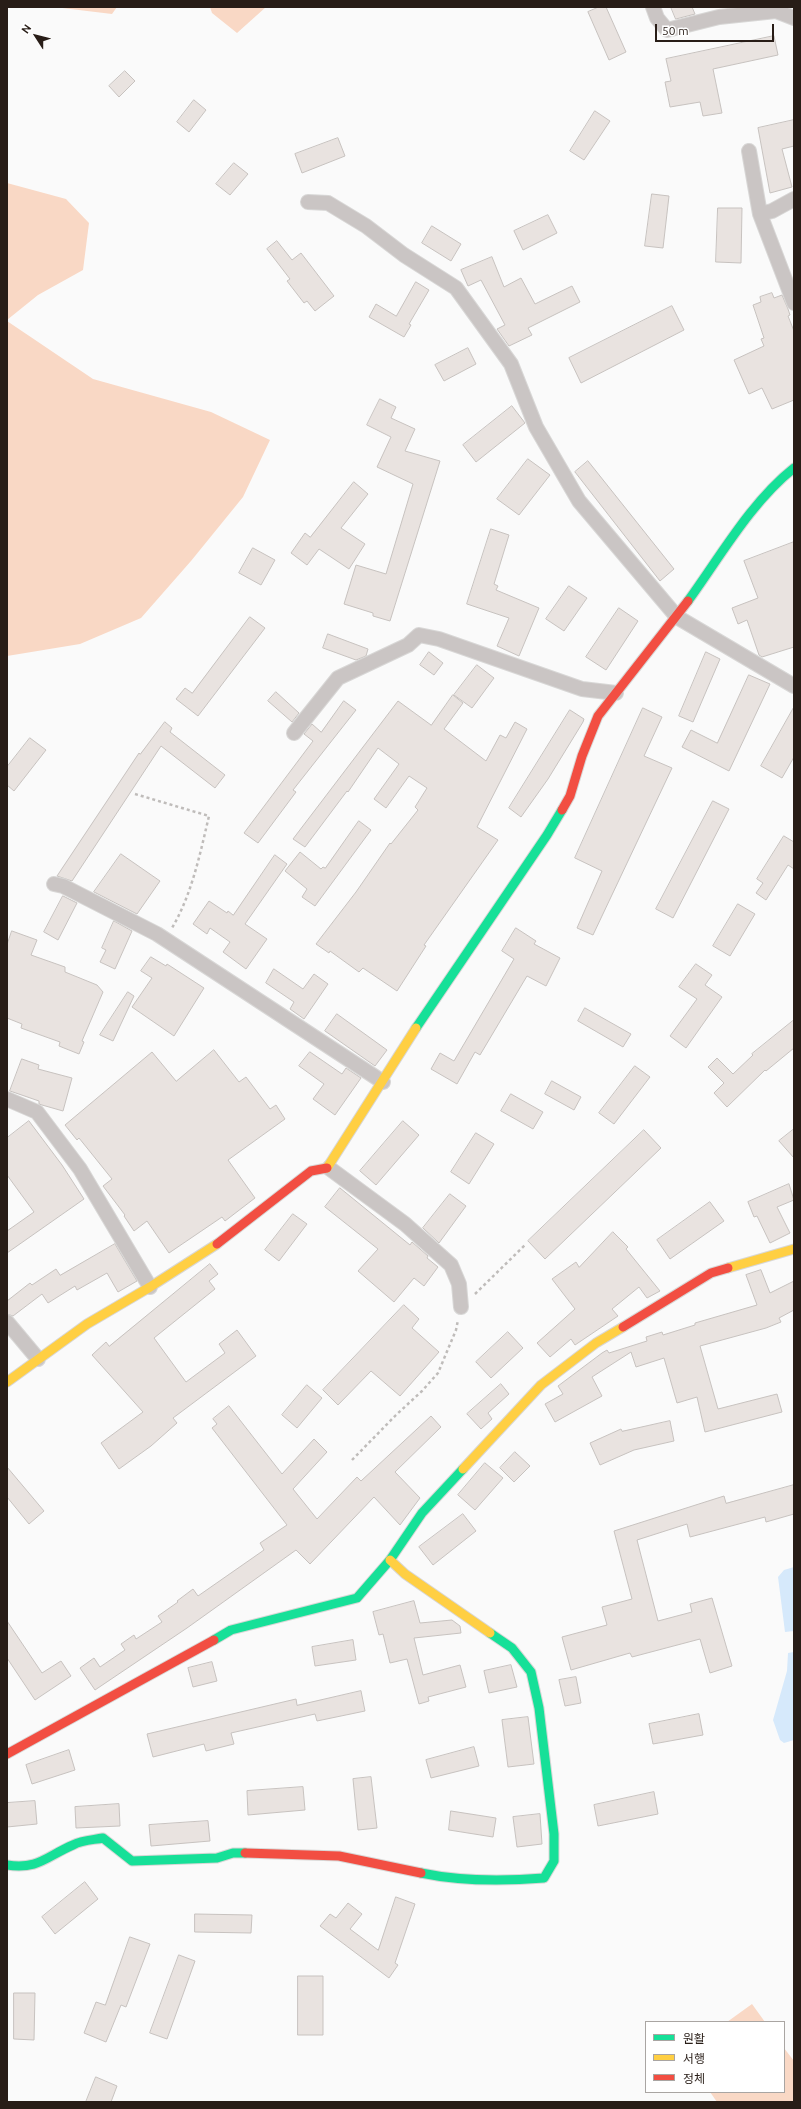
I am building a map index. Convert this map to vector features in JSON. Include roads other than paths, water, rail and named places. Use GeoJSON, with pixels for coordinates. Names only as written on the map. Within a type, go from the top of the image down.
{"type":"FeatureCollection","features":[{"type":"Feature","properties":{"kind":"street"},"geometry":{"type":"LineString","coordinates":[[652,7],[657,18],[667,30],[719,17],[776,11],[794,18]]}},
{"type":"Feature","properties":{"kind":"street"},"geometry":{"type":"LineString","coordinates":[[748,151],[760,214],[794,303]]}},
{"type":"Feature","properties":{"kind":"street"},"geometry":{"type":"LineString","coordinates":[[760,214],[772,211],[794,199]]}},
{"type":"Feature","properties":{"kind":"street"},"geometry":{"type":"LineString","coordinates":[[308,202],[328,203],[366,226],[404,255],[456,288],[511,364],[536,427],[579,501],[677,617],[794,686]]}},
{"type":"Feature","properties":{"kind":"street"},"geometry":{"type":"LineString","coordinates":[[329,1168],[422,1019],[546,835],[570,796],[582,756],[598,716],[677,617],[753,510],[776,482],[794,468]]}},
{"type":"Feature","properties":{"kind":"street"},"geometry":{"type":"LineString","coordinates":[[294,733],[338,678],[408,645],[419,635],[439,640],[582,689],[616,692]]}},
{"type":"Feature","properties":{"kind":"street"},"geometry":{"type":"LineString","coordinates":[[54,884],[63,886],[166,939],[383,1082]]}},
{"type":"Feature","properties":{"kind":"street"},"geometry":{"type":"LineString","coordinates":[[7,1099],[37,1112],[80,1169],[150,1287]]}},
{"type":"Feature","properties":{"kind":"street"},"geometry":{"type":"LineString","coordinates":[[7,1382],[87,1324],[150,1287],[230,1235],[311,1171],[329,1168],[405,1224],[451,1265],[460,1284],[460,1307]]}},
{"type":"Feature","properties":{"kind":"street"},"geometry":{"type":"LineString","coordinates":[[7,1754],[231,1630],[357,1598],[390,1560],[422,1513],[541,1385],[596,1343],[711,1273],[794,1249]]}},
{"type":"Feature","properties":{"kind":"street"},"geometry":{"type":"LineString","coordinates":[[7,1322],[38,1359]]}},
{"type":"Feature","properties":{"kind":"street"},"geometry":{"type":"LineString","coordinates":[[7,1865],[20,1868],[45,1862],[74,1844],[102,1838],[132,1861],[217,1858],[233,1853],[289,1853],[339,1856],[436,1876],[521,1880],[544,1878],[554,1861],[554,1834],[539,1708],[531,1672],[512,1648],[405,1574],[390,1560]]}},
{"type":"Feature","properties":{"kind":"water"},"geometry":{"type":"Polygon","coordinates":[[[794,1567],[794,1631],[785,1632],[778,1577],[784,1570],[794,1567]]]}},
{"type":"Feature","properties":{"kind":"water"},"geometry":{"type":"Polygon","coordinates":[[[794,1652],[794,1740],[784,1743],[780,1740],[773,1720],[787,1671],[788,1653],[794,1652]]]}}]}
